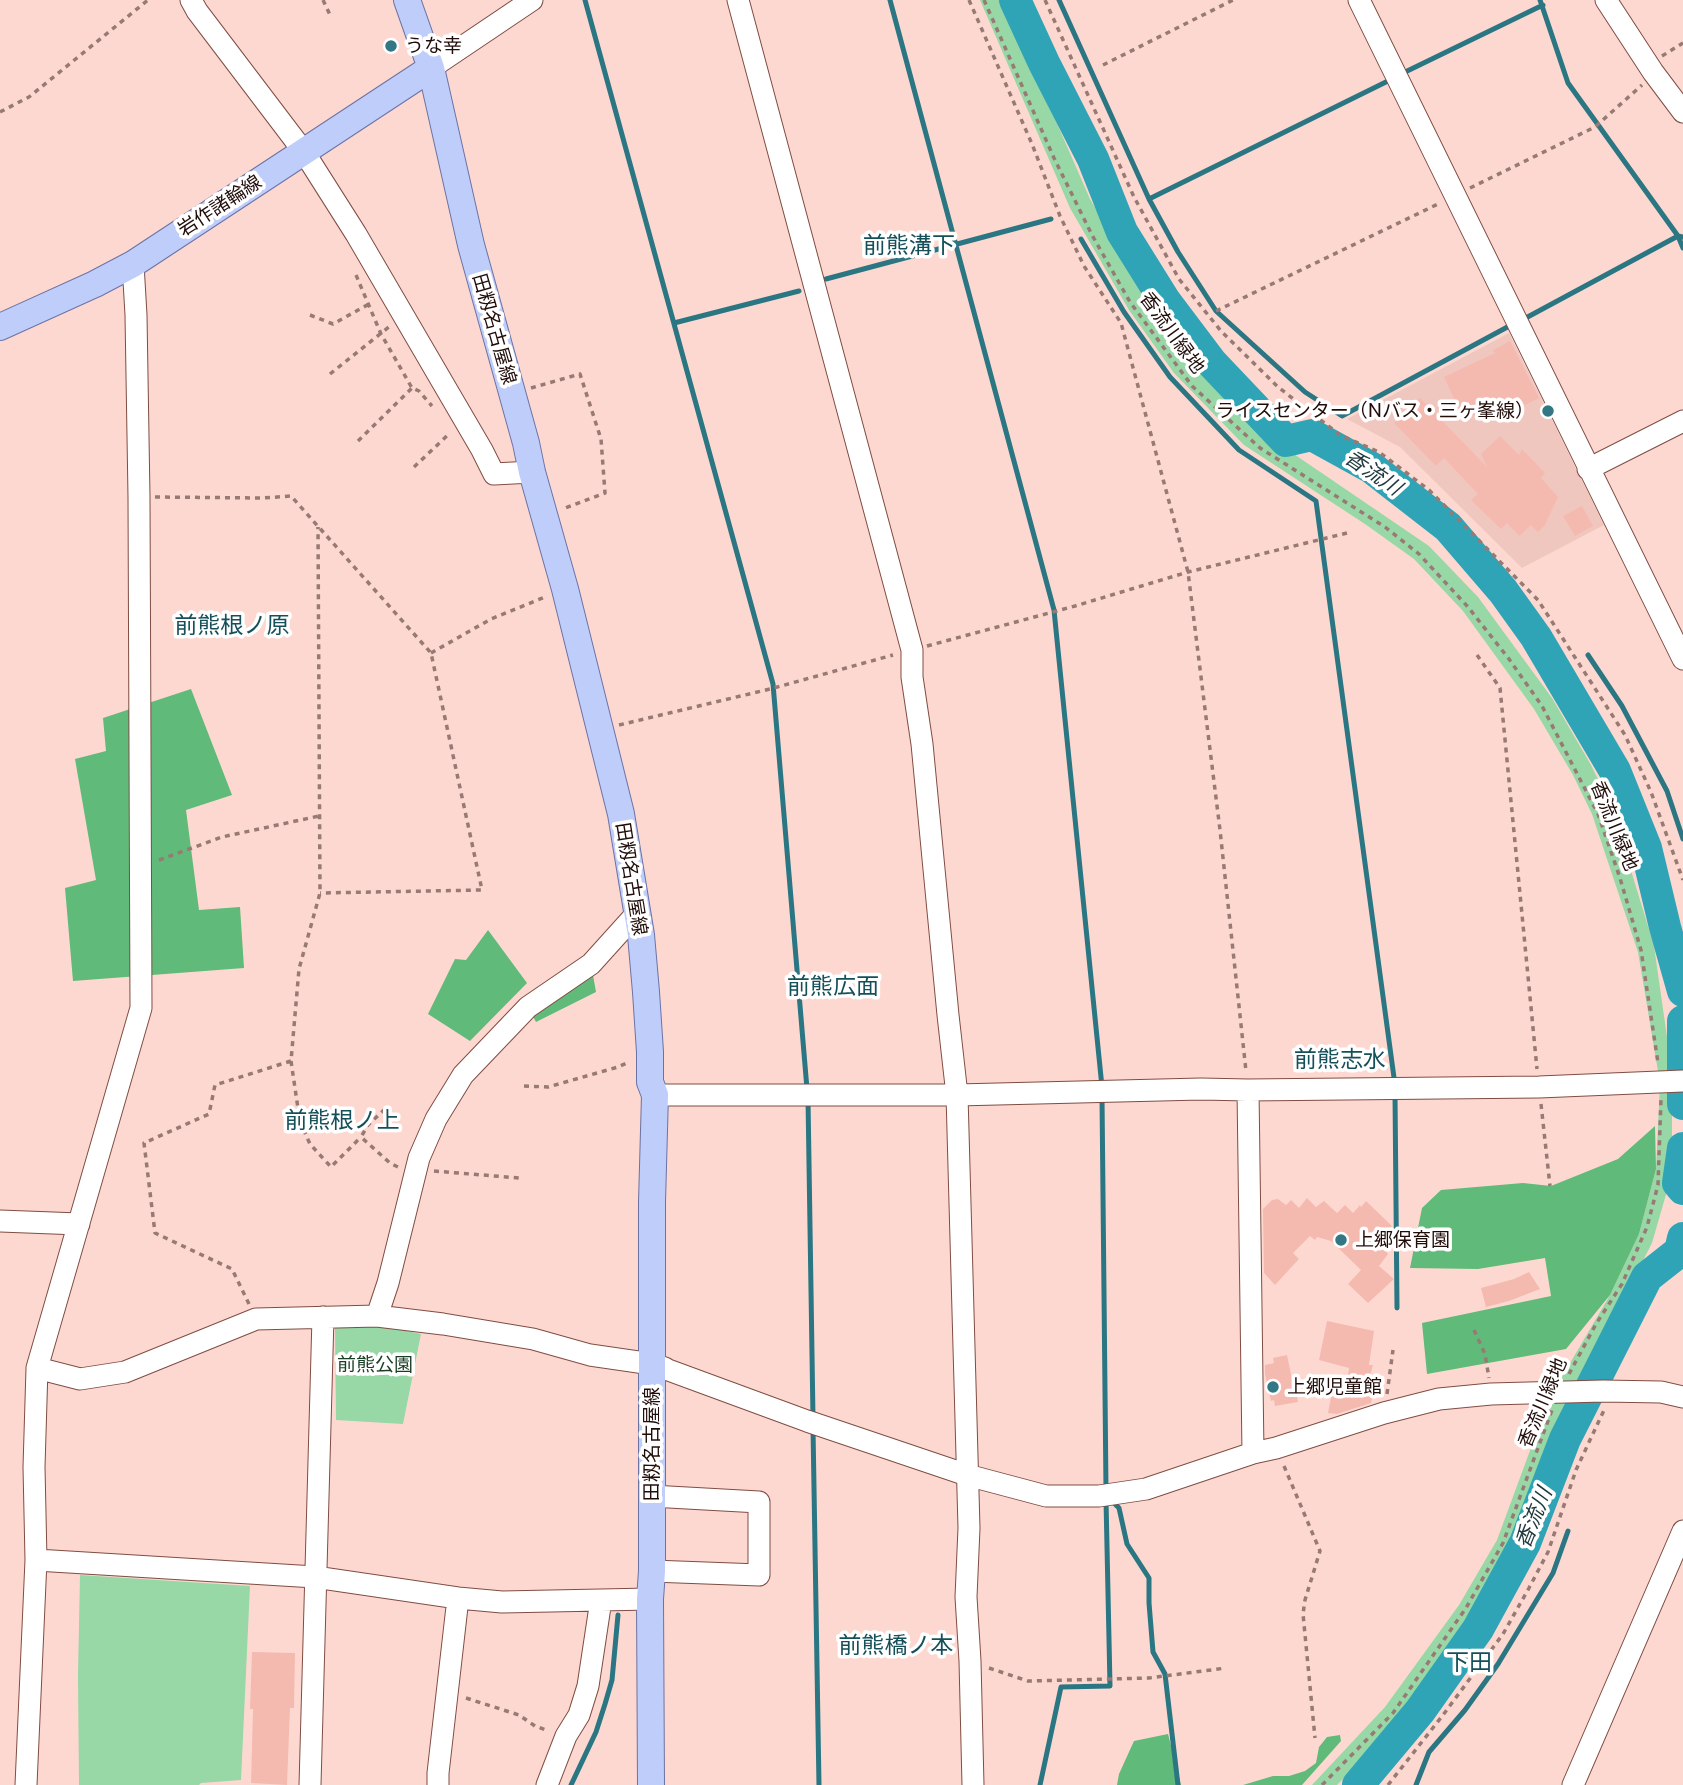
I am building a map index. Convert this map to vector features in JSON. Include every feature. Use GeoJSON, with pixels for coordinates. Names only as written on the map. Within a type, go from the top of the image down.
{"type":"FeatureCollection","features":[{"type":"Feature","properties":{"kind":"main road","name":"田籾名古屋線"},"geometry":{"type":"LineString","coordinates":[[407,0],[431,68],[471,245],[565,589],[621,814],[637,913],[646,992],[650,1082],[655,1095],[652,1202],[650,1785]]}},
{"type":"Feature","properties":{"kind":"main road","name":"岩作諸輪線"},"geometry":{"type":"LineString","coordinates":[[0,327],[133,264],[431,68]]}},
{"type":"Feature","properties":{"kind":"street"},"geometry":{"type":"LineString","coordinates":[[191,0],[304,152],[369,254],[494,474],[532,472]]}},
{"type":"Feature","properties":{"kind":"street"},"geometry":{"type":"LineString","coordinates":[[431,68],[532,0]]}},
{"type":"Feature","properties":{"kind":"street"},"geometry":{"type":"LineString","coordinates":[[738,0],[912,650],[912,677],[922,744],[957,1095],[969,1528],[966,1597],[973,1785]]}},
{"type":"Feature","properties":{"kind":"street"},"geometry":{"type":"LineString","coordinates":[[1359,0],[1683,659]]}},
{"type":"Feature","properties":{"kind":"street"},"geometry":{"type":"LineString","coordinates":[[1606,0],[1683,112]]}},
{"type":"Feature","properties":{"kind":"street"},"geometry":{"type":"LineString","coordinates":[[26,1785],[36,1560],[34,1467],[37,1368],[141,1008],[139,496],[133,264]]}},
{"type":"Feature","properties":{"kind":"street"},"geometry":{"type":"LineString","coordinates":[[1588,469],[1683,421]]}},
{"type":"Feature","properties":{"kind":"street"},"geometry":{"type":"LineString","coordinates":[[377,1316],[388,1283],[419,1158],[436,1119],[463,1075],[528,1007],[591,964],[637,913]]}},
{"type":"Feature","properties":{"kind":"street"},"geometry":{"type":"LineString","coordinates":[[655,1095],[957,1095],[1201,1089],[1539,1087],[1683,1081]]}},
{"type":"Feature","properties":{"kind":"street"},"geometry":{"type":"LineString","coordinates":[[1248,1090],[1253,1453]]}},
{"type":"Feature","properties":{"kind":"street"},"geometry":{"type":"LineString","coordinates":[[0,1221],[79,1224]]}},
{"type":"Feature","properties":{"kind":"street"},"geometry":{"type":"LineString","coordinates":[[37,1368],[79,1379],[125,1373],[256,1319],[377,1316],[443,1324],[533,1339],[590,1355],[652,1364],[807,1421],[967,1475],[1046,1496],[1098,1496],[1146,1489],[1253,1453],[1438,1399],[1559,1392],[1661,1392],[1683,1397]]}},
{"type":"Feature","properties":{"kind":"street"},"geometry":{"type":"LineString","coordinates":[[310,1785],[323,1317]]}},
{"type":"Feature","properties":{"kind":"street"},"geometry":{"type":"LineString","coordinates":[[651,1496],[759,1502],[759,1575],[652,1571]]}},
{"type":"Feature","properties":{"kind":"street"},"geometry":{"type":"LineString","coordinates":[[1573,1785],[1681,1540]]}},
{"type":"Feature","properties":{"kind":"street"},"geometry":{"type":"LineString","coordinates":[[36,1560],[315,1577],[502,1602],[650,1599]]}},
{"type":"Feature","properties":{"kind":"street"},"geometry":{"type":"LineString","coordinates":[[438,1785],[458,1598]]}},
{"type":"Feature","properties":{"kind":"street"},"geometry":{"type":"LineString","coordinates":[[547,1785],[566,1736],[579,1715],[588,1686],[601,1600]]}},
{"type":"Feature","properties":{"kind":"path"},"geometry":{"type":"LineString","coordinates":[[0,113],[29,97],[148,0]]}},
{"type":"Feature","properties":{"kind":"path"},"geometry":{"type":"LineString","coordinates":[[323,0],[330,15]]}},
{"type":"Feature","properties":{"kind":"path"},"geometry":{"type":"LineString","coordinates":[[969,0],[1032,144],[1060,216],[1084,266],[1121,323],[1188,572],[1220,830],[1248,1090]]}},
{"type":"Feature","properties":{"kind":"path","name":"香流川緑地"},"geometry":{"type":"LineString","coordinates":[[985,0],[1054,158],[1093,235],[1130,302],[1192,386],[1260,448],[1385,527],[1419,554],[1468,607],[1542,706],[1598,814],[1641,950],[1660,1083],[1658,1185],[1647,1227],[1622,1284],[1596,1324],[1559,1392],[1503,1543],[1466,1608],[1393,1713],[1322,1785]]}},
{"type":"Feature","properties":{"kind":"path"},"geometry":{"type":"LineString","coordinates":[[1045,0],[1134,197],[1179,279],[1221,331],[1278,387],[1340,435],[1379,452],[1429,490],[1538,600],[1625,735],[1651,792],[1683,880]]}},
{"type":"Feature","properties":{"kind":"path"},"geometry":{"type":"LineString","coordinates":[[1103,65],[1233,0]]}},
{"type":"Feature","properties":{"kind":"path"},"geometry":{"type":"LineString","coordinates":[[354,271],[381,334],[412,388],[419,391],[436,410]]}},
{"type":"Feature","properties":{"kind":"path"},"geometry":{"type":"LineString","coordinates":[[310,315],[333,324],[369,304]]}},
{"type":"Feature","properties":{"kind":"path"},"geometry":{"type":"LineString","coordinates":[[330,374],[386,328],[404,318]]}},
{"type":"Feature","properties":{"kind":"path"},"geometry":{"type":"LineString","coordinates":[[512,394],[580,374],[601,439],[605,493],[545,516]]}},
{"type":"Feature","properties":{"kind":"path"},"geometry":{"type":"LineString","coordinates":[[358,441],[412,388]]}},
{"type":"Feature","properties":{"kind":"path"},"geometry":{"type":"LineString","coordinates":[[414,467],[464,422]]}},
{"type":"Feature","properties":{"kind":"path"},"geometry":{"type":"LineString","coordinates":[[139,496],[291,496],[431,653],[482,890],[320,893]]}},
{"type":"Feature","properties":{"kind":"path"},"geometry":{"type":"LineString","coordinates":[[318,527],[320,893],[299,969],[291,1061],[300,1122],[310,1144],[331,1167],[361,1138]]}},
{"type":"Feature","properties":{"kind":"path"},"geometry":{"type":"LineString","coordinates":[[599,730],[769,689],[1075,606],[1188,572],[1351,532]]}},
{"type":"Feature","properties":{"kind":"path"},"geometry":{"type":"LineString","coordinates":[[431,653],[491,619],[565,589]]}},
{"type":"Feature","properties":{"kind":"path"},"geometry":{"type":"LineString","coordinates":[[1477,655],[1500,688],[1550,1186]]}},
{"type":"Feature","properties":{"kind":"path"},"geometry":{"type":"LineString","coordinates":[[141,867],[222,837],[319,816]]}},
{"type":"Feature","properties":{"kind":"path"},"geometry":{"type":"LineString","coordinates":[[524,1086],[548,1087],[618,1068],[650,1052]]}},
{"type":"Feature","properties":{"kind":"path"},"geometry":{"type":"LineString","coordinates":[[256,1319],[232,1269],[155,1233],[144,1143],[209,1114],[215,1085],[291,1061]]}},
{"type":"Feature","properties":{"kind":"path"},"geometry":{"type":"LineString","coordinates":[[1474,1330],[1485,1354],[1491,1394]]}},
{"type":"Feature","properties":{"kind":"path"},"geometry":{"type":"LineString","coordinates":[[1384,1413],[1393,1350]]}},
{"type":"Feature","properties":{"kind":"path"},"geometry":{"type":"LineString","coordinates":[[1388,1785],[1466,1685],[1503,1633],[1522,1600],[1548,1552],[1576,1470],[1608,1392]]}},
{"type":"Feature","properties":{"kind":"path"},"geometry":{"type":"LineString","coordinates":[[1276,1448],[1320,1551],[1303,1614],[1315,1738]]}},
{"type":"Feature","properties":{"kind":"path"},"geometry":{"type":"LineString","coordinates":[[970,1661],[1028,1681],[1149,1678],[1226,1668]]}},
{"type":"Feature","properties":{"kind":"path"},"geometry":{"type":"LineString","coordinates":[[447,1692],[519,1716],[535,1726],[566,1736]]}},
{"type":"Feature","properties":{"kind":"shaded area"},"geometry":{"type":"Polygon","coordinates":[[[1509,333],[1604,525],[1522,568],[1400,447],[1347,419],[1509,333]]]}},
{"type":"Feature","properties":{"kind":"green space"},"geometry":{"type":"Polygon","coordinates":[[[980,0],[1003,0],[1090,199],[1148,299],[1190,359],[1260,431],[1429,546],[1478,597],[1552,698],[1591,765],[1612,808],[1654,946],[1672,1072],[1672,1165],[1652,1243],[1570,1403],[1512,1547],[1474,1614],[1399,1721],[1337,1785],[1312,1785],[1385,1707],[1459,1605],[1497,1540],[1549,1399],[1610,1295],[1639,1234],[1656,1169],[1660,1083],[1638,952],[1592,814],[1573,775],[1534,709],[1463,611],[1414,559],[1244,445],[1174,373],[1129,310],[1070,208],[980,0]]]}},
{"type":"Feature","properties":{"kind":"green space"},"geometry":{"type":"Polygon","coordinates":[[[191,689],[232,795],[186,810],[199,910],[240,907],[244,968],[73,981],[65,888],[96,880],[75,759],[106,751],[103,718],[191,689]]]}},
{"type":"Feature","properties":{"kind":"green space"},"geometry":{"type":"Polygon","coordinates":[[[488,930],[527,983],[470,1041],[428,1014],[455,959],[466,960],[488,930]]]}},
{"type":"Feature","properties":{"kind":"green space"},"geometry":{"type":"Polygon","coordinates":[[[591,964],[596,992],[536,1022],[528,1007],[591,964]]]}},
{"type":"Feature","properties":{"kind":"green space"},"geometry":{"type":"Polygon","coordinates":[[[1655,1126],[1656,1169],[1639,1234],[1610,1295],[1566,1349],[1427,1374],[1422,1323],[1551,1296],[1545,1258],[1478,1269],[1410,1268],[1422,1208],[1441,1190],[1523,1183],[1551,1186],[1618,1159],[1655,1126]]]}},
{"type":"Feature","properties":{"kind":"green space","name":"前熊公園"},"geometry":{"type":"Polygon","coordinates":[[[379,1325],[421,1334],[403,1424],[336,1420],[335,1327],[379,1325]]]}},
{"type":"Feature","properties":{"kind":"green space"},"geometry":{"type":"Polygon","coordinates":[[[80,1575],[250,1586],[241,1780],[199,1785],[79,1785],[80,1575]]]}},
{"type":"Feature","properties":{"kind":"green space"},"geometry":{"type":"Polygon","coordinates":[[[1168,1734],[1181,1785],[1117,1785],[1134,1741],[1168,1734]]]}},
{"type":"Feature","properties":{"kind":"green space"},"geometry":{"type":"Polygon","coordinates":[[[1340,1735],[1341,1741],[1302,1785],[1243,1785],[1273,1776],[1289,1776],[1305,1771],[1316,1763],[1319,1747],[1327,1737],[1340,1735]]]}},
{"type":"Feature","properties":{"kind":"building"},"geometry":{"type":"Polygon","coordinates":[[[1510,341],[1539,398],[1511,412],[1506,400],[1464,420],[1444,377],[1495,353],[1493,350],[1510,341]]]}},
{"type":"Feature","properties":{"kind":"building"},"geometry":{"type":"Polygon","coordinates":[[[1420,398],[1487,467],[1481,454],[1500,436],[1519,455],[1522,449],[1545,473],[1541,478],[1558,497],[1545,525],[1538,532],[1531,525],[1519,536],[1507,523],[1501,529],[1471,500],[1478,494],[1444,458],[1436,466],[1394,423],[1420,398]]]}},
{"type":"Feature","properties":{"kind":"building"},"geometry":{"type":"Polygon","coordinates":[[[1582,506],[1593,526],[1575,536],[1563,516],[1582,506]]]}},
{"type":"Feature","properties":{"kind":"building"},"geometry":{"type":"Polygon","coordinates":[[[1307,1198],[1316,1207],[1324,1201],[1337,1213],[1345,1205],[1353,1213],[1366,1201],[1392,1226],[1387,1231],[1393,1238],[1384,1248],[1388,1254],[1379,1266],[1394,1279],[1368,1303],[1348,1284],[1361,1270],[1331,1241],[1317,1237],[1315,1240],[1310,1236],[1293,1253],[1299,1259],[1275,1285],[1264,1273],[1263,1209],[1272,1200],[1278,1199],[1286,1205],[1291,1200],[1299,1208],[1307,1198]]]}},
{"type":"Feature","properties":{"kind":"building"},"geometry":{"type":"Polygon","coordinates":[[[1529,1272],[1540,1289],[1486,1307],[1481,1288],[1529,1272]]]}},
{"type":"Feature","properties":{"kind":"building"},"geometry":{"type":"Polygon","coordinates":[[[1327,1321],[1374,1331],[1369,1365],[1373,1365],[1369,1379],[1376,1381],[1371,1403],[1337,1414],[1328,1413],[1332,1392],[1345,1394],[1349,1368],[1319,1360],[1327,1321]]]}},
{"type":"Feature","properties":{"kind":"building"},"geometry":{"type":"Polygon","coordinates":[[[1287,1355],[1298,1402],[1275,1406],[1274,1400],[1271,1401],[1265,1365],[1274,1363],[1273,1358],[1287,1355]]]}},
{"type":"Feature","properties":{"kind":"building"},"geometry":{"type":"Polygon","coordinates":[[[252,1652],[295,1653],[294,1708],[290,1708],[287,1785],[251,1783],[252,1652]]]}},
{"type":"Feature","properties":{"kind":"waterway"},"geometry":{"type":"LineString","coordinates":[[585,0],[773,684],[807,1089]]}},
{"type":"Feature","properties":{"kind":"waterway"},"geometry":{"type":"LineString","coordinates":[[890,0],[1054,610],[1102,1087]]}},
{"type":"Feature","properties":{"kind":"waterway","name":"香流川"},"geometry":{"type":"LineString","coordinates":[[1015,0],[1093,159],[1122,232],[1165,301],[1211,362],[1286,441],[1312,435],[1372,468],[1448,527],[1503,591],[1536,637],[1615,771],[1646,848],[1683,991]]}},
{"type":"Feature","properties":{"kind":"waterway"},"geometry":{"type":"LineString","coordinates":[[1059,0],[1149,199],[1178,252],[1216,311],[1305,392],[1342,416],[1513,324]]}},
{"type":"Feature","properties":{"kind":"waterway"},"geometry":{"type":"LineString","coordinates":[[1540,0],[1568,83],[1678,236],[1683,248]]}},
{"type":"Feature","properties":{"kind":"waterway"},"geometry":{"type":"LineString","coordinates":[[1401,74],[1543,5]]}},
{"type":"Feature","properties":{"kind":"waterway"},"geometry":{"type":"LineString","coordinates":[[1149,199],[1392,79]]}},
{"type":"Feature","properties":{"kind":"waterway"},"geometry":{"type":"LineString","coordinates":[[826,279],[1051,219]]}},
{"type":"Feature","properties":{"kind":"waterway"},"geometry":{"type":"LineString","coordinates":[[1522,320],[1678,236],[1683,237]]}},
{"type":"Feature","properties":{"kind":"waterway"},"geometry":{"type":"LineString","coordinates":[[1081,239],[1124,312],[1170,377],[1239,450],[1316,501],[1395,1085]]}},
{"type":"Feature","properties":{"kind":"waterway"},"geometry":{"type":"LineString","coordinates":[[674,323],[799,291]]}},
{"type":"Feature","properties":{"kind":"waterway"},"geometry":{"type":"LineString","coordinates":[[1588,655],[1622,706],[1667,791],[1683,839]]}},
{"type":"Feature","properties":{"kind":"waterway","name":"香流川"},"geometry":{"type":"LineString","coordinates":[[1683,1021],[1683,1104]]}},
{"type":"Feature","properties":{"kind":"waterway"},"geometry":{"type":"LineString","coordinates":[[1395,1095],[1397,1308]]}},
{"type":"Feature","properties":{"kind":"waterway"},"geometry":{"type":"LineString","coordinates":[[1102,1097],[1106,1490]]}},
{"type":"Feature","properties":{"kind":"waterway"},"geometry":{"type":"LineString","coordinates":[[808,1099],[813,1418]]}},
{"type":"Feature","properties":{"kind":"waterway","name":"香流川"},"geometry":{"type":"LineString","coordinates":[[1683,1148],[1678,1183],[1683,1189]]}},
{"type":"Feature","properties":{"kind":"waterway","name":"香流川"},"geometry":{"type":"LineString","coordinates":[[1358,1785],[1420,1711],[1478,1629],[1525,1543],[1565,1439],[1647,1277],[1680,1251],[1683,1238]]}},
{"type":"Feature","properties":{"kind":"waterway"},"geometry":{"type":"LineString","coordinates":[[813,1428],[819,1785]]}},
{"type":"Feature","properties":{"kind":"waterway"},"geometry":{"type":"LineString","coordinates":[[1040,1785],[1061,1687],[1110,1686],[1106,1500]]}},
{"type":"Feature","properties":{"kind":"waterway"},"geometry":{"type":"LineString","coordinates":[[1112,1501],[1119,1508],[1127,1544],[1149,1578],[1153,1652],[1165,1674],[1178,1785]]}},
{"type":"Feature","properties":{"kind":"waterway"},"geometry":{"type":"LineString","coordinates":[[1416,1785],[1429,1752],[1465,1710],[1498,1664],[1553,1573],[1568,1531]]}},
{"type":"Feature","properties":{"kind":"waterway"},"geometry":{"type":"LineString","coordinates":[[571,1785],[596,1732],[612,1680],[618,1615]]}},
{"type":"Feature","properties":{"kind":"place","name":"うな幸"},"geometry":{"type":"Point","coordinates":[391,46]}},
{"type":"Feature","properties":{"kind":"place","name":"ライスセンター（Nバス・三ヶ峯線）"},"geometry":{"type":"Point","coordinates":[1548,411]}},
{"type":"Feature","properties":{"kind":"place","name":"上郷保育園"},"geometry":{"type":"Point","coordinates":[1341,1240]}},
{"type":"Feature","properties":{"kind":"place","name":"上郷児童館"},"geometry":{"type":"Point","coordinates":[1273,1387]}},
{"type":"Feature","properties":{"kind":"district","name":"前熊溝下"},"geometry":{"type":"Point","coordinates":[909,246]}},
{"type":"Feature","properties":{"kind":"district","name":"前熊根ノ原"},"geometry":{"type":"Point","coordinates":[232,626]}},
{"type":"Feature","properties":{"kind":"district","name":"前熊広面"},"geometry":{"type":"Point","coordinates":[833,987]}},
{"type":"Feature","properties":{"kind":"district","name":"前熊志水"},"geometry":{"type":"Point","coordinates":[1340,1060]}},
{"type":"Feature","properties":{"kind":"district","name":"前熊根ノ上"},"geometry":{"type":"Point","coordinates":[342,1121]}},
{"type":"Feature","properties":{"kind":"district","name":"前熊橋ノ本"},"geometry":{"type":"Point","coordinates":[896,1646]}},
{"type":"Feature","properties":{"kind":"district","name":"下田"},"geometry":{"type":"Point","coordinates":[1469,1663]}}]}
